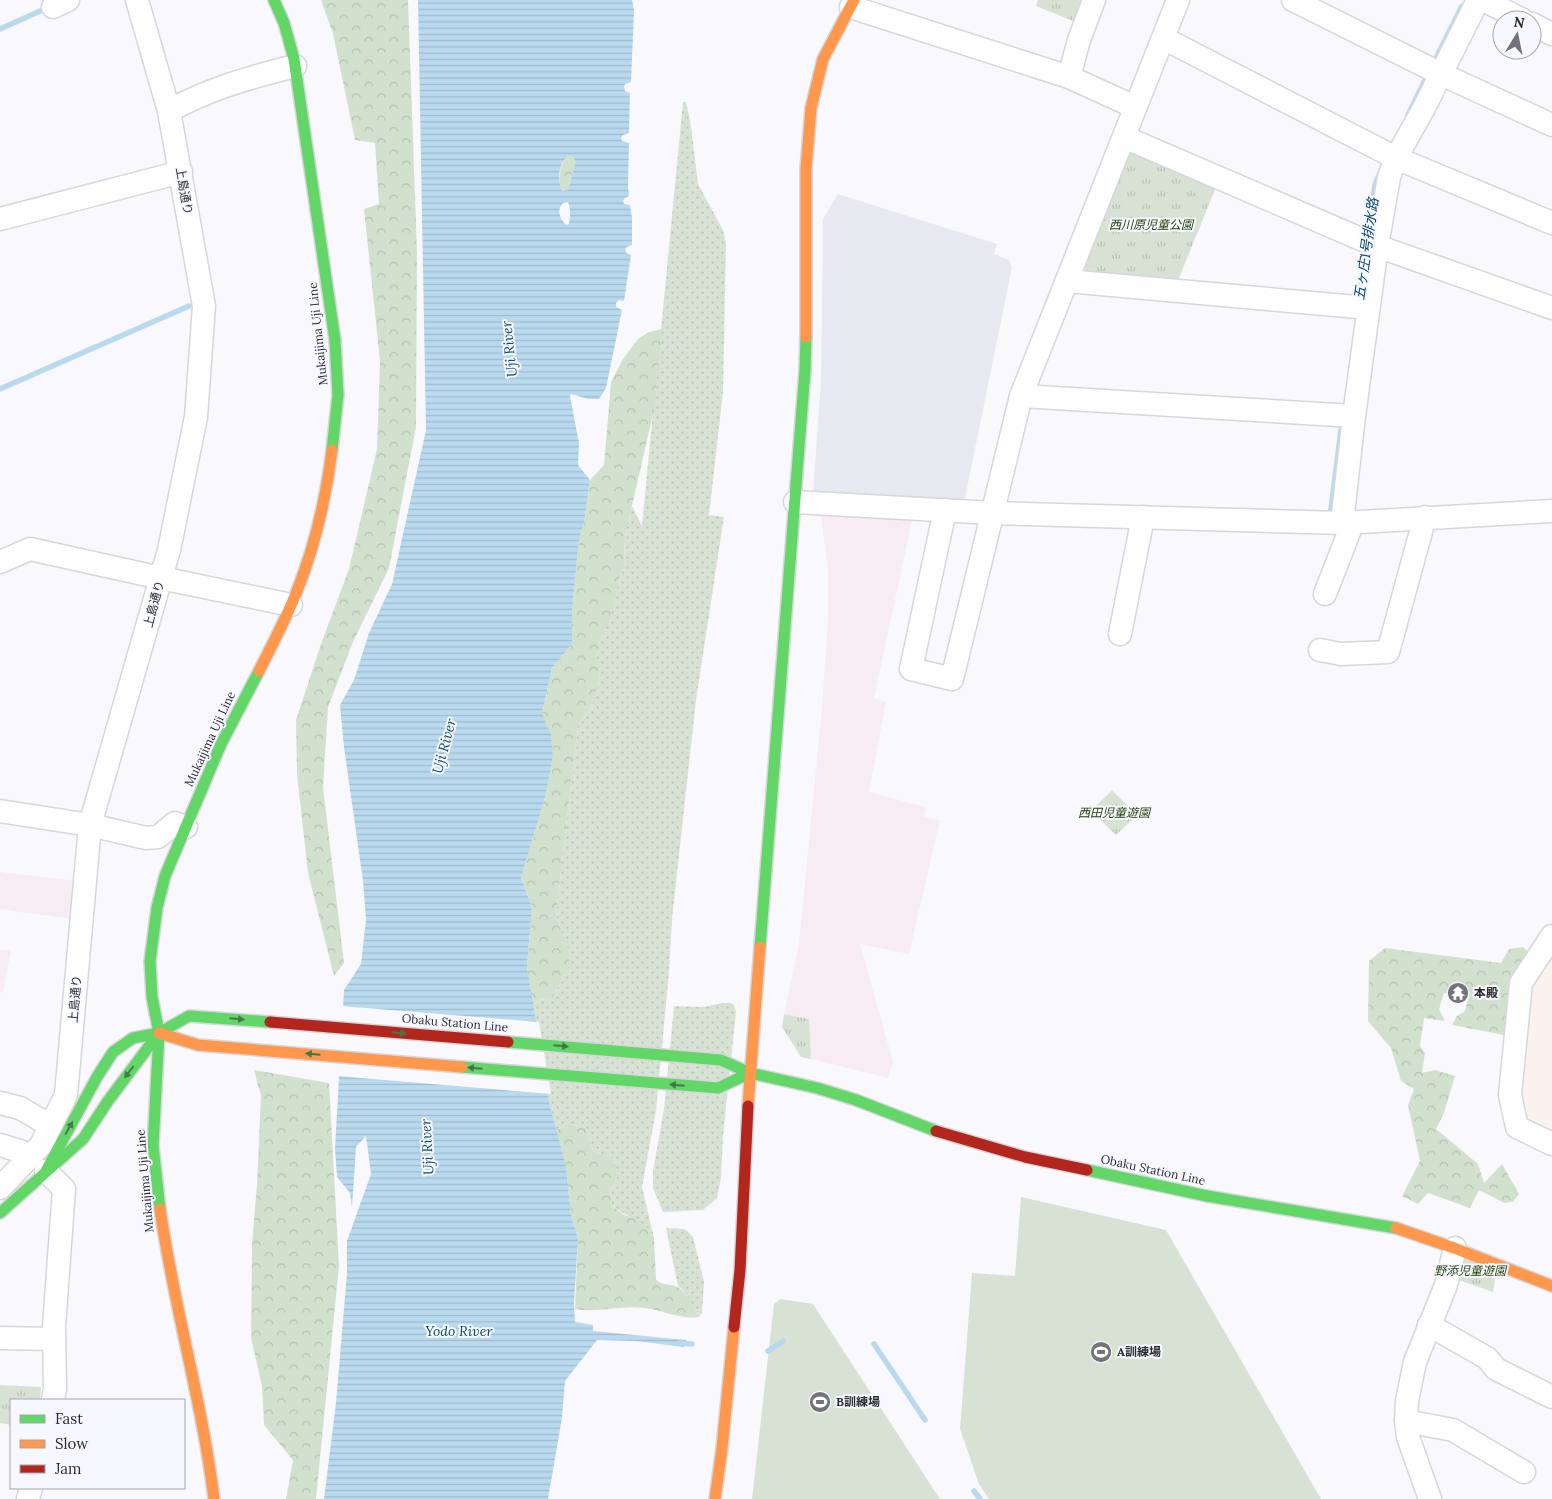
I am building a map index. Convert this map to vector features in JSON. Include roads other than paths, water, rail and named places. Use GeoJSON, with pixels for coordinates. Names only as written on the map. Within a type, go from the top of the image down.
{"type":"FeatureCollection","features":[{"type":"Feature","properties":{"kind":"main road","name":"Mukaijima Uji Line"},"geometry":{"type":"LineString","coordinates":[[214,1499],[209,1457],[166,1252],[154,1146],[158,1033],[152,997],[150,961],[157,908],[165,876],[221,744],[291,605],[310,555],[322,508],[332,452],[338,395],[335,340],[295,66],[284,23],[274,0]]}},
{"type":"Feature","properties":{"kind":"main road"},"geometry":{"type":"LineString","coordinates":[[715,1499],[740,1270],[750,1073],[805,370],[807,291],[806,149],[820,67],[852,4]]}},
{"type":"Feature","properties":{"kind":"main road","name":"Obaku Station Line"},"geometry":{"type":"LineString","coordinates":[[46,1171],[92,1085],[113,1052],[133,1038],[158,1033],[189,1016],[706,1058],[727,1062],[750,1073],[817,1088],[856,1100],[949,1136],[1025,1157],[1207,1196],[1385,1225],[1455,1248],[1552,1286]]}},
{"type":"Feature","properties":{"kind":"main road"},"geometry":{"type":"LineString","coordinates":[[158,1033],[186,1043],[208,1046],[718,1088],[750,1073]]}},
{"type":"Feature","properties":{"kind":"main road","name":"Obaku Station Line"},"geometry":{"type":"LineString","coordinates":[[0,1213],[83,1139],[113,1094],[158,1033]]}},
{"type":"Feature","properties":{"kind":"main road"},"geometry":{"type":"LineString","coordinates":[[113,1094],[128,1093]]}},
{"type":"Feature","properties":{"kind":"main road"},"geometry":{"type":"LineString","coordinates":[[143,1098],[154,1107]]}},
{"type":"Feature","properties":{"kind":"street","name":"上島通り"},"geometry":{"type":"LineString","coordinates":[[0,1188],[41,1146],[66,1095],[90,825],[169,550],[196,417],[204,306],[169,111],[137,0]]}},
{"type":"Feature","properties":{"kind":"street"},"geometry":{"type":"LineString","coordinates":[[1069,77],[1079,40],[1094,0]]}},
{"type":"Feature","properties":{"kind":"street"},"geometry":{"type":"LineString","coordinates":[[945,510],[911,669],[952,679],[1021,396],[1178,0]]}},
{"type":"Feature","properties":{"kind":"street"},"geometry":{"type":"LineString","coordinates":[[1293,0],[1433,70],[1552,125]]}},
{"type":"Feature","properties":{"kind":"street"},"geometry":{"type":"LineString","coordinates":[[1325,594],[1347,522],[1346,415],[1370,243],[1389,178],[1390,155],[1433,70],[1478,0]]}},
{"type":"Feature","properties":{"kind":"street"},"geometry":{"type":"LineString","coordinates":[[1482,0],[1502,10]]}},
{"type":"Feature","properties":{"kind":"street"},"geometry":{"type":"LineString","coordinates":[[852,4],[1069,77],[1136,108]]}},
{"type":"Feature","properties":{"kind":"street"},"geometry":{"type":"LineString","coordinates":[[1163,38],[1390,155],[1552,223]]}},
{"type":"Feature","properties":{"kind":"street"},"geometry":{"type":"LineString","coordinates":[[169,111],[192,98],[225,86],[295,66]]}},
{"type":"Feature","properties":{"kind":"street"},"geometry":{"type":"LineString","coordinates":[[1124,137],[1370,243],[1552,308]]}},
{"type":"Feature","properties":{"kind":"street"},"geometry":{"type":"LineString","coordinates":[[0,219],[181,172]]}},
{"type":"Feature","properties":{"kind":"street"},"geometry":{"type":"LineString","coordinates":[[1067,281],[1361,307]]}},
{"type":"Feature","properties":{"kind":"street"},"geometry":{"type":"LineString","coordinates":[[1021,396],[1346,415]]}},
{"type":"Feature","properties":{"kind":"street"},"geometry":{"type":"LineString","coordinates":[[795,502],[994,513],[1347,522],[1552,511]]}},
{"type":"Feature","properties":{"kind":"street"},"geometry":{"type":"LineString","coordinates":[[1120,634],[1143,517]]}},
{"type":"Feature","properties":{"kind":"street"},"geometry":{"type":"LineString","coordinates":[[1320,650],[1341,654],[1388,652],[1425,517]]}},
{"type":"Feature","properties":{"kind":"street"},"geometry":{"type":"LineString","coordinates":[[0,562],[30,549],[291,605]]}},
{"type":"Feature","properties":{"kind":"street"},"geometry":{"type":"LineString","coordinates":[[0,812],[90,825],[146,838],[158,837],[176,824],[186,827]]}},
{"type":"Feature","properties":{"kind":"street"},"geometry":{"type":"LineString","coordinates":[[1552,936],[1521,983],[1510,1095],[1517,1126],[1552,1144]]}},
{"type":"Feature","properties":{"kind":"street"},"geometry":{"type":"LineString","coordinates":[[0,1103],[20,1108],[51,1126]]}},
{"type":"Feature","properties":{"kind":"street"},"geometry":{"type":"LineString","coordinates":[[0,1145],[20,1151],[28,1159]]}},
{"type":"Feature","properties":{"kind":"street"},"geometry":{"type":"LineString","coordinates":[[46,1171],[64,1189],[47,1339],[55,1389],[53,1399]]}},
{"type":"Feature","properties":{"kind":"street"},"geometry":{"type":"LineString","coordinates":[[1430,1499],[1408,1437],[1406,1421],[1407,1401],[1415,1362],[1446,1285],[1455,1248]]}},
{"type":"Feature","properties":{"kind":"street"},"geometry":{"type":"LineString","coordinates":[[1429,1325],[1487,1358],[1496,1369],[1552,1398]]}},
{"type":"Feature","properties":{"kind":"street"},"geometry":{"type":"LineString","coordinates":[[0,1338],[47,1339]]}},
{"type":"Feature","properties":{"kind":"street"},"geometry":{"type":"LineString","coordinates":[[1406,1421],[1453,1430],[1524,1472]]}},
{"type":"Feature","properties":{"kind":"water","name":"Yodo River"},"geometry":{"type":"Polygon","coordinates":[[[418,0],[632,0],[634,11],[631,82],[625,84],[624,87],[625,91],[630,93],[629,133],[621,138],[622,141],[629,143],[629,196],[623,201],[624,204],[630,205],[632,218],[632,245],[625,249],[626,253],[631,255],[624,301],[619,300],[616,303],[616,307],[622,310],[606,388],[599,399],[588,399],[571,394],[570,396],[579,443],[578,465],[590,480],[584,523],[579,540],[572,612],[572,644],[552,668],[542,714],[551,734],[553,756],[546,794],[521,878],[532,907],[527,967],[550,1106],[566,1166],[571,1215],[578,1239],[574,1303],[575,1322],[593,1325],[593,1331],[686,1340],[684,1347],[636,1341],[597,1340],[565,1381],[562,1418],[548,1499],[324,1499],[336,1403],[347,1273],[347,1241],[371,1174],[366,1136],[356,1147],[352,1208],[350,1193],[337,1177],[335,1148],[344,990],[361,964],[366,919],[363,881],[340,705],[354,680],[369,633],[392,584],[426,430],[418,0]],[[568,156],[562,164],[559,173],[562,191],[568,190],[575,164],[574,157],[568,156]],[[568,202],[563,203],[559,212],[566,225],[569,224],[570,218],[568,202]]]}},
{"type":"Feature","properties":{"kind":"waterway","name":"五ヶ庄1号排水路"},"geometry":{"type":"LineString","coordinates":[[1432,66],[1462,6]]}},
{"type":"Feature","properties":{"kind":"waterway"},"geometry":{"type":"LineString","coordinates":[[0,29],[47,8]]}},
{"type":"Feature","properties":{"kind":"waterway","name":"五ヶ庄1号排水路"},"geometry":{"type":"LineString","coordinates":[[1408,115],[1428,74]]}},
{"type":"Feature","properties":{"kind":"waterway","name":"五ヶ庄1号排水路"},"geometry":{"type":"LineString","coordinates":[[1369,227],[1375,185],[1381,170]]}},
{"type":"Feature","properties":{"kind":"waterway"},"geometry":{"type":"LineString","coordinates":[[0,389],[189,306]]}},
{"type":"Feature","properties":{"kind":"waterway","name":"五ヶ庄1号排水路"},"geometry":{"type":"LineString","coordinates":[[1331,509],[1342,422]]}},
{"type":"Feature","properties":{"kind":"waterway"},"geometry":{"type":"LineString","coordinates":[[768,1351],[783,1341]]}},
{"type":"Feature","properties":{"kind":"waterway"},"geometry":{"type":"LineString","coordinates":[[679,1343],[692,1344]]}},
{"type":"Feature","properties":{"kind":"waterway"},"geometry":{"type":"LineString","coordinates":[[874,1344],[925,1420]]}},
{"type":"Feature","properties":{"kind":"waterway"},"geometry":{"type":"LineString","coordinates":[[974,1491],[980,1499]]}},
{"type":"Feature","properties":{"kind":"place","name":"本殿"},"geometry":{"type":"Point","coordinates":[1458,993]}},
{"type":"Feature","properties":{"kind":"place","name":"A訓練場"},"geometry":{"type":"Point","coordinates":[1101,1352]}},
{"type":"Feature","properties":{"kind":"place","name":"B訓練場"},"geometry":{"type":"Point","coordinates":[820,1402]}},
{"type":"Feature","properties":{"kind":"park label","name":"西川原児童公園"},"geometry":{"type":"Point","coordinates":[1151,225]}},
{"type":"Feature","properties":{"kind":"park label","name":"西田児童遊園"},"geometry":{"type":"Point","coordinates":[1114,813]}},
{"type":"Feature","properties":{"kind":"park label","name":"野添児童遊園"},"geometry":{"type":"Point","coordinates":[1470,1271]}},
{"type":"Feature","properties":{"kind":"water label","name":"Uji River"},"geometry":{"type":"Point","coordinates":[509,349]}},
{"type":"Feature","properties":{"kind":"water label","name":"Uji River"},"geometry":{"type":"Point","coordinates":[444,746]}},
{"type":"Feature","properties":{"kind":"water label","name":"Uji River"},"geometry":{"type":"Point","coordinates":[427,1147]}}]}
